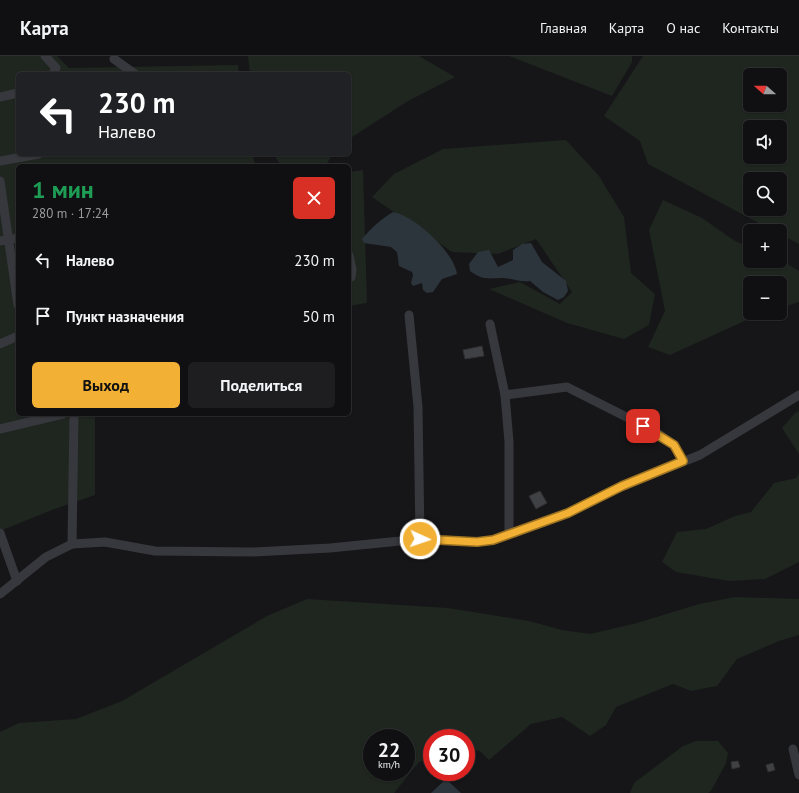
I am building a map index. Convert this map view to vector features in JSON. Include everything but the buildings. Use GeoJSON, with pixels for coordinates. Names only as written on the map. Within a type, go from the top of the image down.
{"type":"FeatureCollection","features":[{"type":"Feature","properties":{"kind":"street"},"geometry":{"type":"LineString","coordinates":[[45,56],[56,68],[54,72]]}},
{"type":"Feature","properties":{"kind":"street"},"geometry":{"type":"LineString","coordinates":[[114,59],[133,72]]}},
{"type":"Feature","properties":{"kind":"street"},"geometry":{"type":"LineString","coordinates":[[0,97],[16,93]]}},
{"type":"Feature","properties":{"kind":"street"},"geometry":{"type":"LineString","coordinates":[[0,161],[28,156]]}},
{"type":"Feature","properties":{"kind":"street"},"geometry":{"type":"LineString","coordinates":[[0,181],[4,240],[16,296]]}},
{"type":"Feature","properties":{"kind":"street"},"geometry":{"type":"LineString","coordinates":[[4,240],[16,238]]}},
{"type":"Feature","properties":{"kind":"street"},"geometry":{"type":"LineString","coordinates":[[351,265],[351,277]]}},
{"type":"Feature","properties":{"kind":"street"},"geometry":{"type":"LineString","coordinates":[[409,315],[413,342],[418,407],[420,539]]}},
{"type":"Feature","properties":{"kind":"street"},"geometry":{"type":"LineString","coordinates":[[490,324],[505,396],[509,442],[509,534]]}},
{"type":"Feature","properties":{"kind":"street"},"geometry":{"type":"LineString","coordinates":[[0,344],[16,337]]}},
{"type":"Feature","properties":{"kind":"street"},"geometry":{"type":"LineString","coordinates":[[505,396],[567,387],[656,432],[674,445],[683,461]]}},
{"type":"Feature","properties":{"kind":"street"},"geometry":{"type":"LineString","coordinates":[[0,594],[46,558],[72,544],[105,542],[155,551],[252,552],[330,548],[420,539],[477,542],[493,540],[568,513],[622,486],[707,451],[799,395]]}},
{"type":"Feature","properties":{"kind":"street"},"geometry":{"type":"LineString","coordinates":[[0,429],[55,416]]}},
{"type":"Feature","properties":{"kind":"street"},"geometry":{"type":"LineString","coordinates":[[72,544],[73,416]]}},
{"type":"Feature","properties":{"kind":"street"},"geometry":{"type":"LineString","coordinates":[[0,532],[17,581]]}},
{"type":"Feature","properties":{"kind":"street"},"geometry":{"type":"LineString","coordinates":[[793,749],[799,775]]}},
{"type":"Feature","properties":{"kind":"shaded area"},"geometry":{"type":"Polygon","coordinates":[[[0,56],[57,56],[69,68],[238,65],[239,72],[16,72],[16,156],[253,156],[255,164],[16,164],[16,416],[95,416],[95,495],[52,510],[0,531],[0,56]]]}},
{"type":"Feature","properties":{"kind":"shaded area"},"geometry":{"type":"Polygon","coordinates":[[[248,56],[419,56],[455,77],[408,101],[351,138],[351,72],[250,72],[248,56]]]}},
{"type":"Feature","properties":{"kind":"shaded area"},"geometry":{"type":"Polygon","coordinates":[[[509,56],[632,56],[632,62],[612,96],[509,56]]]}},
{"type":"Feature","properties":{"kind":"shaded area"},"geometry":{"type":"Polygon","coordinates":[[[643,56],[799,56],[799,244],[787,238],[787,224],[761,224],[746,216],[787,216],[787,172],[743,172],[743,215],[648,164],[640,141],[604,116],[643,56]]]}},
{"type":"Feature","properties":{"kind":"shaded area"},"geometry":{"type":"Polygon","coordinates":[[[566,140],[599,176],[624,217],[631,273],[655,294],[649,325],[624,339],[567,323],[489,289],[520,282],[560,304],[572,292],[536,239],[498,254],[452,252],[372,197],[394,174],[443,149],[566,140]]]}},
{"type":"Feature","properties":{"kind":"shaded area"},"geometry":{"type":"Polygon","coordinates":[[[275,156],[332,156],[326,164],[280,164],[275,156]]]}},
{"type":"Feature","properties":{"kind":"shaded area"},"geometry":{"type":"Polygon","coordinates":[[[363,170],[367,303],[351,306],[351,172],[363,170]]]}},
{"type":"Feature","properties":{"kind":"shaded area"},"geometry":{"type":"Polygon","coordinates":[[[663,200],[702,218],[735,241],[743,244],[743,268],[787,268],[787,263],[799,271],[799,302],[787,306],[787,276],[743,276],[743,320],[747,320],[670,355],[648,347],[665,311],[649,230],[663,200]]]}},
{"type":"Feature","properties":{"kind":"shaded area"},"geometry":{"type":"Polygon","coordinates":[[[393,212],[412,220],[432,236],[449,256],[454,265],[457,274],[442,279],[433,292],[427,293],[423,290],[422,283],[413,286],[411,283],[413,275],[412,272],[399,266],[397,252],[391,247],[364,243],[362,239],[376,224],[393,212]]]}},
{"type":"Feature","properties":{"kind":"shaded area"},"geometry":{"type":"Polygon","coordinates":[[[531,243],[542,262],[566,281],[568,291],[564,297],[558,300],[543,292],[530,281],[504,278],[483,278],[470,271],[469,264],[478,252],[489,250],[498,267],[513,260],[513,250],[522,244],[531,243]]]}},
{"type":"Feature","properties":{"kind":"shaded area"},"geometry":{"type":"Polygon","coordinates":[[[799,411],[799,454],[782,428],[795,413],[799,411]]]}},
{"type":"Feature","properties":{"kind":"shaded area"},"geometry":{"type":"Polygon","coordinates":[[[799,473],[799,562],[765,579],[729,581],[676,572],[662,562],[677,532],[706,529],[735,516],[751,512],[774,483],[796,478],[799,473]]]}},
{"type":"Feature","properties":{"kind":"shaded area"},"geometry":{"type":"Polygon","coordinates":[[[735,597],[799,599],[799,635],[779,641],[737,659],[717,686],[691,691],[673,684],[616,707],[606,725],[590,736],[562,717],[531,724],[489,760],[480,751],[475,750],[475,729],[423,729],[423,760],[419,762],[415,767],[415,729],[363,729],[363,781],[404,781],[394,793],[0,793],[0,732],[19,723],[76,719],[122,701],[267,616],[307,599],[448,608],[529,621],[562,630],[590,634],[637,623],[699,604],[735,597]]]}},
{"type":"Feature","properties":{"kind":"shaded area"},"geometry":{"type":"Polygon","coordinates":[[[696,741],[718,741],[728,753],[726,763],[711,791],[708,793],[630,793],[634,783],[683,746],[696,741]]]}},
{"type":"Feature","properties":{"kind":"shaded area"},"geometry":{"type":"Polygon","coordinates":[[[444,781],[448,781],[461,793],[431,793],[444,781]]]}},
{"type":"Feature","properties":{"kind":"route"},"geometry":{"type":"LineString","coordinates":[[420,539],[477,542],[493,540],[568,513],[622,486],[683,461],[674,445],[656,432],[643,426]]}}]}
